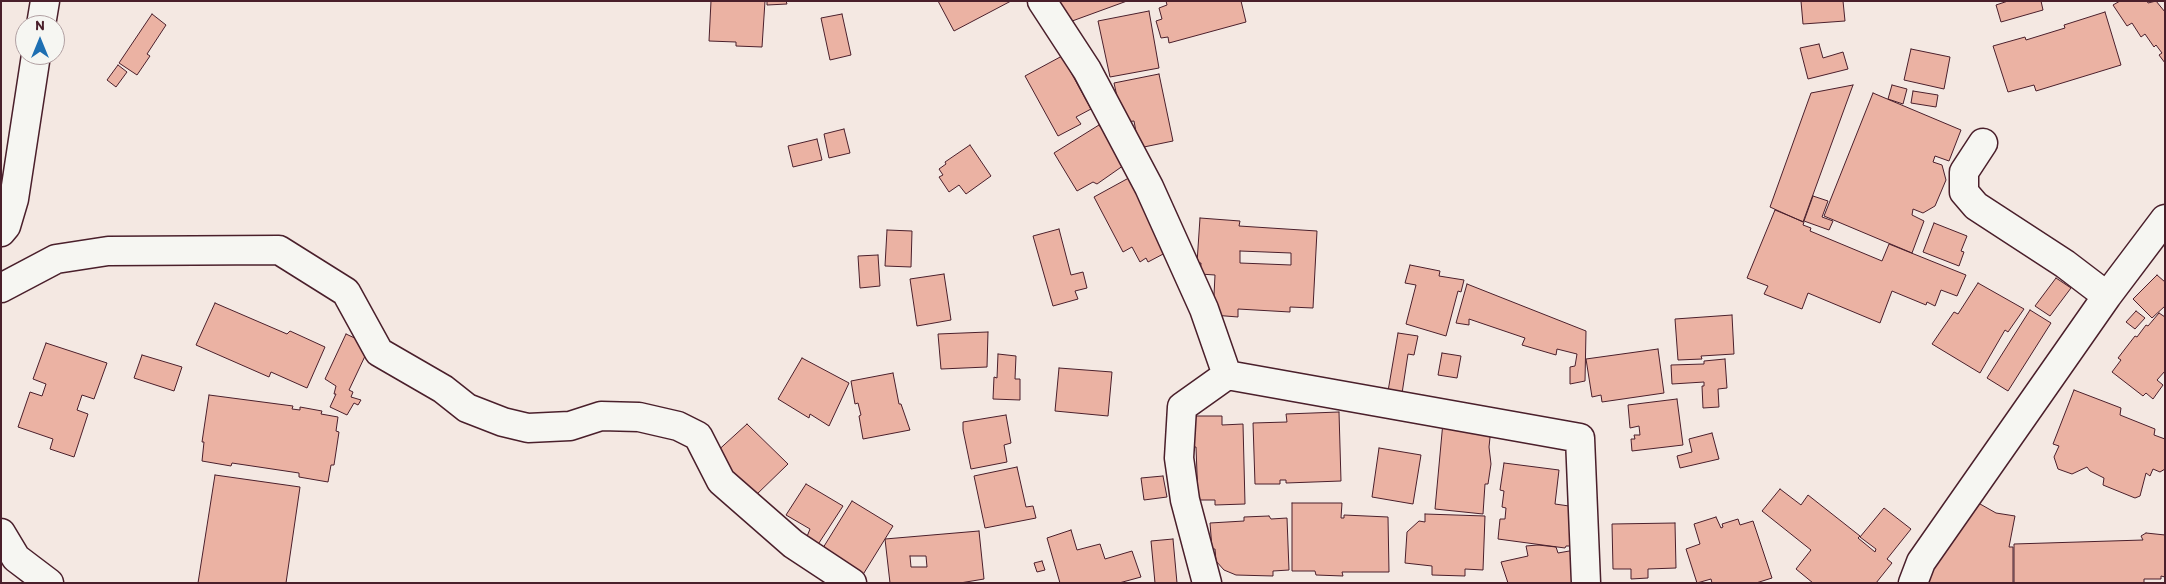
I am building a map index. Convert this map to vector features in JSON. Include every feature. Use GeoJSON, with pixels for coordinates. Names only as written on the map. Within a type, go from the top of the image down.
{"type":"FeatureCollection","features":[{"type":"Feature","properties":{"kind":"street"},"geometry":{"type":"LineString","coordinates":[[43,15],[45,1]]}},
{"type":"Feature","properties":{"kind":"street"},"geometry":{"type":"LineString","coordinates":[[1042,1],[1087,70],[1150,187],[1204,309],[1227,375]]}},
{"type":"Feature","properties":{"kind":"street"},"geometry":{"type":"LineString","coordinates":[[1,232],[6,226],[14,199],[34,65]]}},
{"type":"Feature","properties":{"kind":"street"},"geometry":{"type":"LineString","coordinates":[[1982,142],[1964,172],[1964,192],[1976,206],[2065,264],[2107,296]]}},
{"type":"Feature","properties":{"kind":"street"},"geometry":{"type":"LineString","coordinates":[[1913,583],[1921,562],[2107,296],[2165,219]]}},
{"type":"Feature","properties":{"kind":"street"},"geometry":{"type":"LineString","coordinates":[[1,289],[56,260],[108,251],[279,250],[346,292],[379,352],[442,389],[467,408],[503,422],[528,428],[570,426],[601,416],[639,418],[678,426],[698,436],[721,481],[793,544],[852,583]]}},
{"type":"Feature","properties":{"kind":"street"},"geometry":{"type":"LineString","coordinates":[[1207,583],[1185,500],[1180,467],[1182,407],[1227,375],[1580,438],[1586,583]]}},
{"type":"Feature","properties":{"kind":"street"},"geometry":{"type":"LineString","coordinates":[[1,533],[16,558],[49,583]]}},
{"type":"Feature","properties":{"kind":"building"},"geometry":{"type":"Polygon","coordinates":[[[711,1],[765,1],[762,47],[736,46],[736,42],[709,41],[711,1]]]}},
{"type":"Feature","properties":{"kind":"building"},"geometry":{"type":"Polygon","coordinates":[[[767,1],[786,1],[787,4],[767,5],[767,1]]]}},
{"type":"Feature","properties":{"kind":"building"},"geometry":{"type":"Polygon","coordinates":[[[938,1],[1011,1],[954,31],[938,1]]]}},
{"type":"Feature","properties":{"kind":"building"},"geometry":{"type":"Polygon","coordinates":[[[1056,1],[1127,1],[1064,24],[1056,1]]]}},
{"type":"Feature","properties":{"kind":"building"},"geometry":{"type":"Polygon","coordinates":[[[1166,1],[1241,1],[1246,22],[1169,43],[1168,37],[1161,38],[1156,21],[1162,19],[1159,8],[1167,5],[1166,1]]]}},
{"type":"Feature","properties":{"kind":"building"},"geometry":{"type":"Polygon","coordinates":[[[1801,1],[1843,1],[1845,21],[1803,24],[1801,1]]]}},
{"type":"Feature","properties":{"kind":"building"},"geometry":{"type":"Polygon","coordinates":[[[2008,1],[2041,1],[2043,10],[2001,22],[1996,5],[2008,1]]]}},
{"type":"Feature","properties":{"kind":"building"},"geometry":{"type":"Polygon","coordinates":[[[2120,1],[2147,1],[2148,3],[2156,1],[2165,12],[2165,63],[2159,55],[2162,53],[2156,45],[2154,47],[2145,34],[2141,37],[2132,23],[2127,26],[2113,5],[2120,1]]]}},
{"type":"Feature","properties":{"kind":"building"},"geometry":{"type":"Polygon","coordinates":[[[1149,11],[1159,68],[1110,77],[1098,21],[1149,11]]]}},
{"type":"Feature","properties":{"kind":"building"},"geometry":{"type":"Polygon","coordinates":[[[2105,12],[2121,65],[2036,91],[2034,85],[2008,92],[1993,46],[2025,37],[2026,40],[2065,28],[2064,25],[2105,12]]]}},
{"type":"Feature","properties":{"kind":"building"},"geometry":{"type":"Polygon","coordinates":[[[152,14],[166,25],[147,54],[150,56],[137,75],[119,63],[152,14]]]}},
{"type":"Feature","properties":{"kind":"building"},"geometry":{"type":"Polygon","coordinates":[[[842,14],[851,55],[830,60],[821,18],[842,14]]]}},
{"type":"Feature","properties":{"kind":"building"},"geometry":{"type":"Polygon","coordinates":[[[1819,44],[1823,58],[1843,52],[1848,69],[1808,79],[1800,48],[1819,44]]]}},
{"type":"Feature","properties":{"kind":"building"},"geometry":{"type":"Polygon","coordinates":[[[1911,49],[1950,57],[1944,89],[1904,80],[1911,49]]]}},
{"type":"Feature","properties":{"kind":"building"},"geometry":{"type":"Polygon","coordinates":[[[1062,56],[1091,109],[1076,117],[1081,124],[1058,136],[1025,76],[1062,56]]]}},
{"type":"Feature","properties":{"kind":"building"},"geometry":{"type":"Polygon","coordinates":[[[118,65],[127,72],[116,87],[107,80],[118,65]]]}},
{"type":"Feature","properties":{"kind":"building"},"geometry":{"type":"Polygon","coordinates":[[[1159,74],[1173,141],[1139,148],[1134,121],[1126,122],[1120,110],[1114,83],[1159,74]]]}},
{"type":"Feature","properties":{"kind":"building"},"geometry":{"type":"Polygon","coordinates":[[[1853,85],[1803,222],[1770,207],[1811,93],[1853,85]]]}},
{"type":"Feature","properties":{"kind":"building"},"geometry":{"type":"Polygon","coordinates":[[[1892,85],[1907,89],[1903,104],[1888,99],[1892,85]]]}},
{"type":"Feature","properties":{"kind":"building"},"geometry":{"type":"Polygon","coordinates":[[[1913,91],[1938,95],[1936,107],[1911,103],[1913,91]]]}},
{"type":"Feature","properties":{"kind":"building"},"geometry":{"type":"Polygon","coordinates":[[[1873,93],[1961,130],[1949,161],[1935,156],[1933,162],[1942,165],[1946,180],[1935,206],[1923,213],[1913,209],[1912,215],[1924,221],[1912,253],[1824,216],[1873,93]]]}},
{"type":"Feature","properties":{"kind":"building"},"geometry":{"type":"Polygon","coordinates":[[[1099,125],[1127,163],[1097,184],[1093,182],[1077,191],[1054,153],[1099,125]]]}},
{"type":"Feature","properties":{"kind":"building"},"geometry":{"type":"Polygon","coordinates":[[[844,129],[850,153],[829,158],[824,134],[844,129]]]}},
{"type":"Feature","properties":{"kind":"building"},"geometry":{"type":"Polygon","coordinates":[[[817,139],[822,160],[793,167],[788,146],[817,139]]]}},
{"type":"Feature","properties":{"kind":"building"},"geometry":{"type":"Polygon","coordinates":[[[970,145],[991,176],[966,194],[959,185],[949,192],[939,177],[943,175],[939,169],[946,164],[945,162],[970,145]]]}},
{"type":"Feature","properties":{"kind":"building"},"geometry":{"type":"Polygon","coordinates":[[[1136,174],[1167,252],[1148,262],[1146,258],[1140,262],[1132,247],[1123,252],[1094,197],[1136,174]]]}},
{"type":"Feature","properties":{"kind":"building"},"geometry":{"type":"Polygon","coordinates":[[[1813,196],[1828,201],[1822,217],[1833,221],[1829,230],[1804,221],[1813,196]]]}},
{"type":"Feature","properties":{"kind":"building"},"geometry":{"type":"Polygon","coordinates":[[[1775,210],[1804,222],[1803,225],[1811,228],[1810,231],[1882,261],[1889,244],[1966,275],[1957,296],[1941,290],[1935,306],[1927,302],[1926,305],[1892,291],[1880,323],[1808,293],[1802,309],[1764,294],[1768,286],[1747,278],[1775,210]]]}},
{"type":"Feature","properties":{"kind":"building"},"geometry":{"type":"Polygon","coordinates":[[[1200,218],[1240,221],[1239,226],[1317,231],[1313,308],[1290,307],[1290,312],[1238,309],[1238,317],[1213,315],[1215,275],[1200,274],[1201,263],[1197,263],[1200,218]],[[1240,251],[1240,263],[1291,265],[1291,253],[1240,251]]]}},
{"type":"Feature","properties":{"kind":"building"},"geometry":{"type":"Polygon","coordinates":[[[1934,223],[1967,236],[1961,251],[1964,252],[1959,266],[1923,252],[1934,223]]]}},
{"type":"Feature","properties":{"kind":"building"},"geometry":{"type":"Polygon","coordinates":[[[1059,229],[1071,275],[1083,272],[1087,288],[1075,291],[1078,299],[1053,306],[1033,236],[1059,229]]]}},
{"type":"Feature","properties":{"kind":"building"},"geometry":{"type":"Polygon","coordinates":[[[887,230],[912,231],[911,267],[885,266],[887,230]]]}},
{"type":"Feature","properties":{"kind":"building"},"geometry":{"type":"Polygon","coordinates":[[[878,255],[880,286],[860,288],[858,256],[878,255]]]}},
{"type":"Feature","properties":{"kind":"building"},"geometry":{"type":"Polygon","coordinates":[[[1410,265],[1440,271],[1439,276],[1464,280],[1461,292],[1458,291],[1446,336],[1406,324],[1416,285],[1405,283],[1410,265]]]}},
{"type":"Feature","properties":{"kind":"building"},"geometry":{"type":"Polygon","coordinates":[[[944,274],[951,320],[917,326],[910,279],[944,274]]]}},
{"type":"Feature","properties":{"kind":"building"},"geometry":{"type":"Polygon","coordinates":[[[2157,275],[2165,282],[2165,306],[2152,318],[2133,299],[2157,275]]]}},
{"type":"Feature","properties":{"kind":"building"},"geometry":{"type":"Polygon","coordinates":[[[2056,278],[2071,288],[2050,316],[2035,306],[2056,278]]]}},
{"type":"Feature","properties":{"kind":"building"},"geometry":{"type":"Polygon","coordinates":[[[1978,283],[2024,309],[2008,332],[2005,330],[1980,373],[1932,344],[1954,312],[1958,314],[1978,283]]]}},
{"type":"Feature","properties":{"kind":"building"},"geometry":{"type":"Polygon","coordinates":[[[1467,284],[1586,331],[1585,381],[1570,384],[1570,367],[1575,366],[1577,354],[1557,349],[1556,355],[1522,345],[1525,338],[1469,319],[1469,325],[1456,323],[1467,284]]]}},
{"type":"Feature","properties":{"kind":"building"},"geometry":{"type":"Polygon","coordinates":[[[215,303],[287,334],[290,331],[325,347],[307,388],[271,372],[269,377],[196,345],[215,303]]]}},
{"type":"Feature","properties":{"kind":"building"},"geometry":{"type":"Polygon","coordinates":[[[2030,310],[2051,323],[2008,391],[1987,378],[2030,310]]]}},
{"type":"Feature","properties":{"kind":"building"},"geometry":{"type":"Polygon","coordinates":[[[2136,311],[2145,318],[2135,329],[2126,322],[2136,311]]]}},
{"type":"Feature","properties":{"kind":"building"},"geometry":{"type":"Polygon","coordinates":[[[2159,313],[2165,317],[2165,371],[2157,380],[2163,385],[2153,399],[2146,393],[2143,396],[2112,372],[2121,360],[2118,358],[2135,336],[2137,337],[2159,313]]]}},
{"type":"Feature","properties":{"kind":"building"},"geometry":{"type":"Polygon","coordinates":[[[1732,315],[1734,354],[1701,356],[1702,359],[1678,360],[1675,319],[1732,315]]]}},
{"type":"Feature","properties":{"kind":"building"},"geometry":{"type":"Polygon","coordinates":[[[988,332],[987,367],[941,369],[938,334],[988,332]]]}},
{"type":"Feature","properties":{"kind":"building"},"geometry":{"type":"Polygon","coordinates":[[[1398,333],[1418,336],[1414,355],[1408,354],[1401,400],[1387,397],[1398,333]]]}},
{"type":"Feature","properties":{"kind":"building"},"geometry":{"type":"Polygon","coordinates":[[[346,334],[359,340],[360,348],[363,349],[362,352],[366,354],[349,390],[353,392],[351,397],[361,400],[358,405],[354,403],[347,415],[330,407],[336,394],[334,394],[336,386],[325,379],[346,334]]]}},
{"type":"Feature","properties":{"kind":"building"},"geometry":{"type":"Polygon","coordinates":[[[46,343],[107,363],[94,399],[82,395],[77,410],[88,414],[74,457],[50,449],[53,439],[18,427],[30,392],[42,396],[46,384],[33,379],[46,343]]]}},
{"type":"Feature","properties":{"kind":"building"},"geometry":{"type":"Polygon","coordinates":[[[1658,349],[1664,393],[1602,402],[1601,395],[1592,397],[1586,359],[1658,349]]]}},
{"type":"Feature","properties":{"kind":"building"},"geometry":{"type":"Polygon","coordinates":[[[1442,353],[1461,356],[1457,378],[1438,375],[1442,353]]]}},
{"type":"Feature","properties":{"kind":"building"},"geometry":{"type":"Polygon","coordinates":[[[998,354],[1016,356],[1015,379],[1020,379],[1020,400],[993,399],[994,377],[997,378],[998,354]]]}},
{"type":"Feature","properties":{"kind":"building"},"geometry":{"type":"Polygon","coordinates":[[[142,355],[182,367],[174,391],[134,378],[142,355]]]}},
{"type":"Feature","properties":{"kind":"building"},"geometry":{"type":"Polygon","coordinates":[[[802,358],[849,383],[829,426],[810,414],[809,418],[778,399],[802,358]]]}},
{"type":"Feature","properties":{"kind":"building"},"geometry":{"type":"Polygon","coordinates":[[[1725,359],[1727,388],[1718,389],[1719,407],[1703,408],[1702,386],[1704,386],[1704,382],[1672,384],[1671,365],[1704,364],[1704,361],[1725,359]]]}},
{"type":"Feature","properties":{"kind":"building"},"geometry":{"type":"Polygon","coordinates":[[[1059,368],[1112,372],[1108,416],[1055,411],[1059,368]]]}},
{"type":"Feature","properties":{"kind":"building"},"geometry":{"type":"Polygon","coordinates":[[[893,373],[899,404],[901,404],[910,430],[863,439],[859,416],[861,415],[858,403],[855,404],[851,381],[893,373]]]}},
{"type":"Feature","properties":{"kind":"building"},"geometry":{"type":"Polygon","coordinates":[[[2074,390],[2121,408],[2120,415],[2155,429],[2154,435],[2165,439],[2165,469],[2160,472],[2153,469],[2150,476],[2146,473],[2140,496],[2135,498],[2103,485],[2104,478],[2090,471],[2087,467],[2072,474],[2058,469],[2054,457],[2059,446],[2053,444],[2074,390]]]}},
{"type":"Feature","properties":{"kind":"building"},"geometry":{"type":"Polygon","coordinates":[[[209,395],[293,406],[292,409],[300,410],[300,407],[322,411],[321,414],[338,417],[336,431],[339,432],[334,465],[331,465],[328,482],[299,477],[299,473],[232,463],[231,466],[202,461],[204,442],[202,442],[209,395]]]}},
{"type":"Feature","properties":{"kind":"building"},"geometry":{"type":"Polygon","coordinates":[[[1677,399],[1683,445],[1632,451],[1631,439],[1635,439],[1634,435],[1640,435],[1639,426],[1630,428],[1628,405],[1677,399]]]}},
{"type":"Feature","properties":{"kind":"building"},"geometry":{"type":"Polygon","coordinates":[[[1339,412],[1341,481],[1286,483],[1286,480],[1280,480],[1280,484],[1255,484],[1253,423],[1287,422],[1286,414],[1339,412]]]}},
{"type":"Feature","properties":{"kind":"building"},"geometry":{"type":"Polygon","coordinates":[[[1006,415],[1011,443],[1004,445],[1007,462],[971,469],[963,422],[1006,415]]]}},
{"type":"Feature","properties":{"kind":"building"},"geometry":{"type":"Polygon","coordinates":[[[1192,416],[1222,416],[1222,425],[1243,424],[1245,504],[1215,505],[1215,500],[1198,500],[1196,447],[1193,447],[1192,416]]]}},
{"type":"Feature","properties":{"kind":"building"},"geometry":{"type":"Polygon","coordinates":[[[1443,422],[1491,428],[1489,447],[1491,464],[1488,484],[1485,484],[1483,514],[1435,509],[1443,422]]]}},
{"type":"Feature","properties":{"kind":"building"},"geometry":{"type":"Polygon","coordinates":[[[747,424],[788,464],[755,496],[713,455],[747,424]]]}},
{"type":"Feature","properties":{"kind":"building"},"geometry":{"type":"Polygon","coordinates":[[[1712,433],[1719,459],[1680,468],[1677,456],[1692,452],[1689,439],[1712,433]]]}},
{"type":"Feature","properties":{"kind":"building"},"geometry":{"type":"Polygon","coordinates":[[[1379,448],[1421,455],[1413,504],[1372,497],[1379,448]]]}},
{"type":"Feature","properties":{"kind":"building"},"geometry":{"type":"Polygon","coordinates":[[[1504,463],[1559,470],[1555,504],[1576,507],[1571,546],[1566,546],[1565,548],[1498,539],[1500,519],[1505,519],[1506,508],[1502,507],[1504,491],[1500,490],[1504,463]]]}},
{"type":"Feature","properties":{"kind":"building"},"geometry":{"type":"Polygon","coordinates":[[[1017,467],[1026,507],[1033,506],[1036,518],[985,528],[974,476],[1017,467]]]}},
{"type":"Feature","properties":{"kind":"building"},"geometry":{"type":"Polygon","coordinates":[[[215,475],[300,487],[286,583],[198,583],[215,475]]]}},
{"type":"Feature","properties":{"kind":"building"},"geometry":{"type":"Polygon","coordinates":[[[1163,476],[1167,497],[1144,500],[1141,478],[1163,476]]]}},
{"type":"Feature","properties":{"kind":"building"},"geometry":{"type":"Polygon","coordinates":[[[806,484],[843,506],[817,546],[806,539],[810,529],[786,515],[806,484]]]}},
{"type":"Feature","properties":{"kind":"building"},"geometry":{"type":"Polygon","coordinates":[[[1780,489],[1801,505],[1808,495],[1860,536],[1858,538],[1875,552],[1876,549],[1860,537],[1884,508],[1911,529],[1887,559],[1892,563],[1876,583],[1813,583],[1796,569],[1811,550],[1762,511],[1780,489]]]}},
{"type":"Feature","properties":{"kind":"building"},"geometry":{"type":"Polygon","coordinates":[[[1973,500],[1996,513],[2015,516],[2009,547],[2013,547],[2013,583],[1929,583],[1931,562],[1973,500]]]}},
{"type":"Feature","properties":{"kind":"building"},"geometry":{"type":"Polygon","coordinates":[[[852,501],[893,526],[859,581],[818,556],[852,501]]]}},
{"type":"Feature","properties":{"kind":"building"},"geometry":{"type":"Polygon","coordinates":[[[1292,503],[1342,503],[1341,518],[1344,518],[1344,515],[1388,517],[1389,572],[1342,572],[1343,576],[1316,575],[1315,571],[1292,571],[1292,503]]]}},
{"type":"Feature","properties":{"kind":"building"},"geometry":{"type":"Polygon","coordinates":[[[1425,514],[1485,516],[1483,570],[1465,569],[1465,576],[1432,575],[1432,566],[1405,563],[1407,532],[1419,521],[1425,522],[1425,514]]]}},
{"type":"Feature","properties":{"kind":"building"},"geometry":{"type":"Polygon","coordinates":[[[1269,516],[1271,519],[1287,518],[1289,570],[1273,571],[1273,576],[1236,575],[1224,570],[1216,561],[1215,549],[1212,549],[1210,523],[1244,521],[1244,517],[1269,516]]]}},
{"type":"Feature","properties":{"kind":"building"},"geometry":{"type":"Polygon","coordinates":[[[1716,517],[1721,528],[1723,527],[1722,524],[1738,519],[1740,525],[1753,521],[1772,578],[1756,583],[1712,583],[1711,579],[1697,583],[1686,549],[1700,544],[1694,524],[1716,517]]]}},
{"type":"Feature","properties":{"kind":"building"},"geometry":{"type":"Polygon","coordinates":[[[1675,523],[1676,568],[1648,569],[1648,578],[1631,579],[1631,569],[1613,569],[1612,524],[1675,523]]]}},
{"type":"Feature","properties":{"kind":"building"},"geometry":{"type":"Polygon","coordinates":[[[1071,530],[1077,550],[1100,544],[1105,559],[1132,551],[1141,577],[1119,583],[1060,583],[1047,538],[1071,530]]]}},
{"type":"Feature","properties":{"kind":"building"},"geometry":{"type":"Polygon","coordinates":[[[979,531],[984,579],[960,583],[890,583],[885,539],[979,531]],[[910,556],[911,567],[927,567],[926,556],[910,556]]]}},
{"type":"Feature","properties":{"kind":"building"},"geometry":{"type":"Polygon","coordinates":[[[2146,533],[2165,535],[2165,577],[2161,576],[2161,579],[2144,579],[2144,583],[2014,583],[2014,544],[2143,540],[2141,536],[2146,533]]]}},
{"type":"Feature","properties":{"kind":"building"},"geometry":{"type":"Polygon","coordinates":[[[1173,539],[1177,583],[1155,583],[1151,541],[1173,539]]]}},
{"type":"Feature","properties":{"kind":"building"},"geometry":{"type":"Polygon","coordinates":[[[1526,546],[1556,547],[1558,553],[1575,550],[1579,567],[1572,568],[1575,583],[1508,583],[1501,562],[1528,556],[1526,546]]]}},
{"type":"Feature","properties":{"kind":"building"},"geometry":{"type":"Polygon","coordinates":[[[1042,561],[1045,570],[1037,572],[1034,563],[1042,561]]]}}]}
